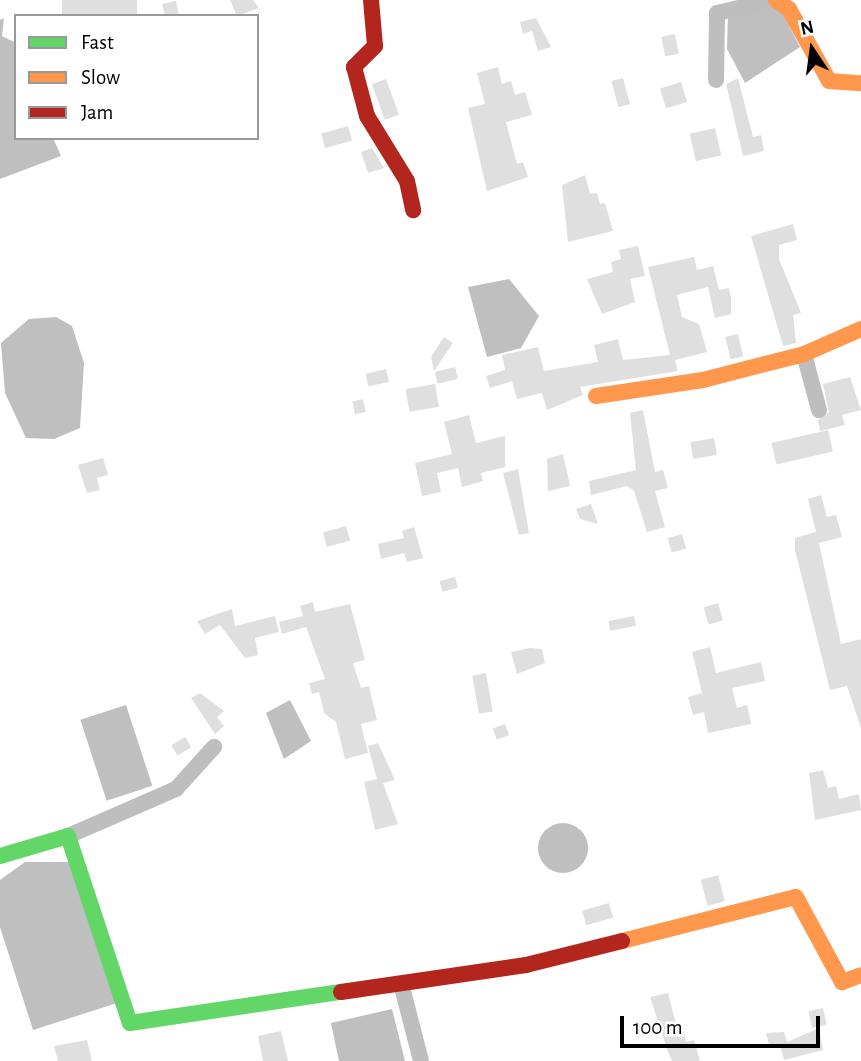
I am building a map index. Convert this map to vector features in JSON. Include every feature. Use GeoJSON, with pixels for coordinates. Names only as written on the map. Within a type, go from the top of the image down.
{"type":"FeatureCollection","features":[{"type":"Feature","properties":{"kind":"street"},"geometry":{"type":"LineString","coordinates":[[371,0],[375,46],[354,67],[367,116],[407,181],[413,210]]}},
{"type":"Feature","properties":{"kind":"street"},"geometry":{"type":"LineString","coordinates":[[716,80],[712,35],[717,13],[775,0],[789,9],[829,81],[861,83]]}},
{"type":"Feature","properties":{"kind":"street"},"geometry":{"type":"LineString","coordinates":[[596,396],[703,380],[804,354],[861,328]]}},
{"type":"Feature","properties":{"kind":"street"},"geometry":{"type":"LineString","coordinates":[[804,354],[819,410]]}},
{"type":"Feature","properties":{"kind":"street"},"geometry":{"type":"LineString","coordinates":[[0,856],[68,836],[176,789],[214,747]]}},
{"type":"Feature","properties":{"kind":"street"},"geometry":{"type":"LineString","coordinates":[[68,836],[130,1023],[402,987],[526,965],[796,897],[842,982],[861,975]]}},
{"type":"Feature","properties":{"kind":"street"},"geometry":{"type":"LineString","coordinates":[[402,987],[421,1061]]}},
{"type":"Feature","properties":{"kind":"shaded area"},"geometry":{"type":"Polygon","coordinates":[[[779,6],[800,47],[745,83],[727,49],[728,13],[779,6]]]}},
{"type":"Feature","properties":{"kind":"shaded area"},"geometry":{"type":"Polygon","coordinates":[[[4,18],[2,36],[14,42],[14,140],[54,140],[61,156],[0,179],[0,20],[4,18]]]}},
{"type":"Feature","properties":{"kind":"shaded area"},"geometry":{"type":"Polygon","coordinates":[[[509,279],[539,316],[521,348],[487,357],[468,287],[509,279]]]}},
{"type":"Feature","properties":{"kind":"shaded area"},"geometry":{"type":"Polygon","coordinates":[[[56,317],[72,326],[84,363],[80,428],[54,439],[26,438],[5,393],[1,343],[29,319],[56,317]]]}},
{"type":"Feature","properties":{"kind":"shaded area"},"geometry":{"type":"Polygon","coordinates":[[[290,700],[311,741],[284,759],[266,713],[290,700]]]}},
{"type":"Feature","properties":{"kind":"shaded area"},"geometry":{"type":"Polygon","coordinates":[[[126,705],[152,786],[107,801],[80,720],[126,705]]]}},
{"type":"Feature","properties":{"kind":"shaded area"},"geometry":{"type":"Polygon","coordinates":[[[563,823],[580,831],[588,848],[580,865],[563,873],[546,865],[538,848],[546,831],[563,823]]]}},
{"type":"Feature","properties":{"kind":"shaded area"},"geometry":{"type":"Polygon","coordinates":[[[25,862],[72,862],[117,1003],[33,1030],[0,927],[0,880],[25,862]]]}},
{"type":"Feature","properties":{"kind":"shaded area"},"geometry":{"type":"Polygon","coordinates":[[[392,1009],[405,1061],[339,1061],[331,1023],[392,1009]]]}},
{"type":"Feature","properties":{"kind":"building"},"geometry":{"type":"Polygon","coordinates":[[[62,0],[137,0],[137,14],[62,14],[62,0]]]}},
{"type":"Feature","properties":{"kind":"building"},"geometry":{"type":"Polygon","coordinates":[[[230,0],[253,0],[259,8],[242,14],[236,14],[230,0]]]}},
{"type":"Feature","properties":{"kind":"building"},"geometry":{"type":"Polygon","coordinates":[[[176,1],[179,14],[164,14],[162,4],[176,1]]]}},
{"type":"Feature","properties":{"kind":"building"},"geometry":{"type":"Polygon","coordinates":[[[536,18],[551,47],[538,51],[532,31],[523,34],[520,22],[536,18]]]}},
{"type":"Feature","properties":{"kind":"building"},"geometry":{"type":"Polygon","coordinates":[[[675,34],[679,54],[665,56],[661,37],[675,34]]]}},
{"type":"Feature","properties":{"kind":"building"},"geometry":{"type":"Polygon","coordinates":[[[498,67],[502,84],[511,81],[515,95],[525,92],[532,115],[506,122],[517,164],[523,162],[528,177],[487,191],[468,108],[485,104],[477,73],[498,67]]]}},
{"type":"Feature","properties":{"kind":"building"},"geometry":{"type":"Polygon","coordinates":[[[623,78],[630,104],[618,107],[611,81],[623,78]]]}},
{"type":"Feature","properties":{"kind":"building"},"geometry":{"type":"Polygon","coordinates":[[[738,78],[753,137],[761,135],[764,151],[743,156],[726,84],[738,78]]]}},
{"type":"Feature","properties":{"kind":"building"},"geometry":{"type":"Polygon","coordinates":[[[386,79],[399,115],[385,120],[372,84],[386,79]]]}},
{"type":"Feature","properties":{"kind":"building"},"geometry":{"type":"Polygon","coordinates":[[[681,82],[687,102],[666,109],[660,88],[681,82]]]}},
{"type":"Feature","properties":{"kind":"building"},"geometry":{"type":"Polygon","coordinates":[[[348,126],[352,140],[325,148],[321,134],[348,126]]]}},
{"type":"Feature","properties":{"kind":"building"},"geometry":{"type":"Polygon","coordinates":[[[715,128],[721,155],[696,161],[690,134],[715,128]]]}},
{"type":"Feature","properties":{"kind":"building"},"geometry":{"type":"Polygon","coordinates":[[[372,148],[384,168],[368,173],[361,152],[372,148]]]}},
{"type":"Feature","properties":{"kind":"building"},"geometry":{"type":"Polygon","coordinates":[[[585,175],[590,194],[597,193],[600,204],[605,203],[613,231],[568,242],[562,185],[585,175]]]}},
{"type":"Feature","properties":{"kind":"building"},"geometry":{"type":"Polygon","coordinates":[[[793,224],[797,240],[779,245],[779,259],[801,313],[793,315],[796,343],[783,346],[751,236],[793,224]]]}},
{"type":"Feature","properties":{"kind":"building"},"geometry":{"type":"Polygon","coordinates":[[[638,246],[645,276],[630,279],[635,302],[602,314],[587,279],[613,272],[611,262],[621,259],[619,250],[638,246]]]}},
{"type":"Feature","properties":{"kind":"building"},"geometry":{"type":"Polygon","coordinates":[[[694,257],[697,270],[713,266],[719,290],[729,288],[731,314],[715,318],[708,287],[677,295],[682,317],[699,324],[707,352],[675,360],[678,371],[580,387],[583,395],[547,410],[542,393],[517,399],[512,381],[490,388],[486,376],[505,370],[502,355],[538,347],[544,371],[598,362],[594,345],[618,339],[623,360],[670,355],[648,267],[694,257]]]}},
{"type":"Feature","properties":{"kind":"building"},"geometry":{"type":"Polygon","coordinates":[[[738,334],[743,356],[731,359],[725,337],[738,334]]]}},
{"type":"Feature","properties":{"kind":"building"},"geometry":{"type":"Polygon","coordinates":[[[444,337],[453,343],[434,371],[431,357],[444,337]]]}},
{"type":"Feature","properties":{"kind":"building"},"geometry":{"type":"Polygon","coordinates":[[[455,367],[458,379],[438,384],[435,372],[455,367]]]}},
{"type":"Feature","properties":{"kind":"building"},"geometry":{"type":"Polygon","coordinates":[[[386,369],[389,382],[368,386],[366,374],[386,369]]]}},
{"type":"Feature","properties":{"kind":"building"},"geometry":{"type":"Polygon","coordinates":[[[850,377],[861,410],[842,415],[845,425],[820,431],[818,420],[829,412],[823,384],[850,377]]]}},
{"type":"Feature","properties":{"kind":"building"},"geometry":{"type":"Polygon","coordinates":[[[435,384],[439,407],[409,412],[405,389],[435,384]]]}},
{"type":"Feature","properties":{"kind":"building"},"geometry":{"type":"Polygon","coordinates":[[[363,399],[366,412],[355,414],[352,401],[363,399]]]}},
{"type":"Feature","properties":{"kind":"building"},"geometry":{"type":"Polygon","coordinates":[[[643,410],[655,472],[663,470],[668,488],[655,491],[665,527],[647,532],[634,491],[627,486],[591,495],[589,481],[636,470],[630,413],[643,410]]]}},
{"type":"Feature","properties":{"kind":"building"},"geometry":{"type":"Polygon","coordinates":[[[469,415],[476,443],[505,436],[505,467],[481,473],[483,481],[462,487],[458,468],[437,473],[441,492],[422,496],[415,463],[452,454],[444,422],[469,415]]]}},
{"type":"Feature","properties":{"kind":"building"},"geometry":{"type":"Polygon","coordinates":[[[828,430],[833,451],[776,464],[771,443],[828,430]]]}},
{"type":"Feature","properties":{"kind":"building"},"geometry":{"type":"Polygon","coordinates":[[[714,438],[717,455],[693,459],[690,442],[714,438]]]}},
{"type":"Feature","properties":{"kind":"building"},"geometry":{"type":"Polygon","coordinates":[[[563,454],[570,486],[548,491],[547,459],[563,454]]]}},
{"type":"Feature","properties":{"kind":"building"},"geometry":{"type":"Polygon","coordinates":[[[103,458],[108,475],[97,478],[100,490],[87,493],[78,465],[103,458]]]}},
{"type":"Feature","properties":{"kind":"building"},"geometry":{"type":"Polygon","coordinates":[[[518,469],[529,533],[519,535],[503,473],[518,469]]]}},
{"type":"Feature","properties":{"kind":"building"},"geometry":{"type":"Polygon","coordinates":[[[821,495],[827,517],[836,515],[842,537],[819,543],[841,644],[861,639],[861,728],[847,686],[830,690],[795,550],[795,538],[816,532],[808,499],[821,495]]]}},
{"type":"Feature","properties":{"kind":"building"},"geometry":{"type":"Polygon","coordinates":[[[591,504],[598,524],[580,519],[576,509],[591,504]]]}},
{"type":"Feature","properties":{"kind":"building"},"geometry":{"type":"Polygon","coordinates":[[[346,526],[350,540],[327,547],[323,533],[346,526]]]}},
{"type":"Feature","properties":{"kind":"building"},"geometry":{"type":"Polygon","coordinates":[[[414,527],[423,558],[407,562],[404,553],[381,559],[378,544],[404,538],[402,531],[414,527]]]}},
{"type":"Feature","properties":{"kind":"building"},"geometry":{"type":"Polygon","coordinates":[[[682,534],[686,548],[672,553],[668,538],[682,534]]]}},
{"type":"Feature","properties":{"kind":"building"},"geometry":{"type":"Polygon","coordinates":[[[455,577],[458,588],[442,592],[440,581],[455,577]]]}},
{"type":"Feature","properties":{"kind":"building"},"geometry":{"type":"Polygon","coordinates":[[[313,602],[315,612],[350,604],[365,660],[353,663],[361,688],[369,686],[377,720],[361,724],[368,753],[345,759],[336,722],[324,713],[319,692],[312,694],[309,683],[325,679],[306,627],[282,634],[279,622],[303,616],[300,606],[313,602]]]}},
{"type":"Feature","properties":{"kind":"building"},"geometry":{"type":"Polygon","coordinates":[[[718,603],[723,620],[709,624],[704,607],[718,603]]]}},
{"type":"Feature","properties":{"kind":"building"},"geometry":{"type":"Polygon","coordinates":[[[232,609],[235,626],[275,616],[279,632],[255,638],[258,655],[245,658],[220,625],[205,634],[197,621],[232,609]]]}},
{"type":"Feature","properties":{"kind":"building"},"geometry":{"type":"Polygon","coordinates":[[[634,616],[636,626],[610,631],[608,621],[634,616]]]}},
{"type":"Feature","properties":{"kind":"building"},"geometry":{"type":"Polygon","coordinates":[[[710,647],[716,673],[761,662],[765,681],[732,688],[737,708],[747,705],[751,724],[708,733],[704,712],[693,715],[688,697],[702,693],[692,652],[710,647]]]}},
{"type":"Feature","properties":{"kind":"building"},"geometry":{"type":"Polygon","coordinates":[[[530,648],[542,649],[545,663],[517,674],[511,652],[530,648]]]}},
{"type":"Feature","properties":{"kind":"building"},"geometry":{"type":"Polygon","coordinates":[[[486,673],[493,711],[479,714],[472,675],[486,673]]]}},
{"type":"Feature","properties":{"kind":"building"},"geometry":{"type":"Polygon","coordinates":[[[200,693],[224,711],[217,717],[224,726],[215,734],[191,698],[200,693]]]}},
{"type":"Feature","properties":{"kind":"building"},"geometry":{"type":"Polygon","coordinates":[[[505,724],[509,735],[497,740],[493,728],[505,724]]]}},
{"type":"Feature","properties":{"kind":"building"},"geometry":{"type":"Polygon","coordinates":[[[185,737],[191,747],[177,756],[171,745],[185,737]]]}},
{"type":"Feature","properties":{"kind":"building"},"geometry":{"type":"Polygon","coordinates":[[[378,743],[395,780],[383,783],[398,824],[375,830],[364,782],[377,779],[368,746],[378,743]]]}},
{"type":"Feature","properties":{"kind":"building"},"geometry":{"type":"Polygon","coordinates":[[[823,770],[828,788],[836,786],[839,799],[859,794],[861,810],[815,820],[809,773],[823,770]]]}},
{"type":"Feature","properties":{"kind":"building"},"geometry":{"type":"Polygon","coordinates":[[[718,875],[725,901],[708,906],[701,880],[718,875]]]}},
{"type":"Feature","properties":{"kind":"building"},"geometry":{"type":"Polygon","coordinates":[[[609,903],[613,917],[586,925],[582,911],[609,903]]]}},
{"type":"Feature","properties":{"kind":"building"},"geometry":{"type":"Polygon","coordinates":[[[668,993],[677,1028],[682,1026],[686,1042],[694,1040],[700,1061],[672,1061],[650,997],[668,993]]]}},
{"type":"Feature","properties":{"kind":"building"},"geometry":{"type":"Polygon","coordinates":[[[823,1008],[827,1025],[812,1028],[808,1011],[823,1008]]]}},
{"type":"Feature","properties":{"kind":"building"},"geometry":{"type":"Polygon","coordinates":[[[819,1028],[823,1050],[784,1060],[780,1045],[770,1048],[766,1033],[784,1032],[787,1042],[819,1028]]]}},
{"type":"Feature","properties":{"kind":"building"},"geometry":{"type":"Polygon","coordinates":[[[281,1031],[288,1061],[263,1061],[258,1036],[281,1031]]]}},
{"type":"Feature","properties":{"kind":"building"},"geometry":{"type":"Polygon","coordinates":[[[87,1040],[92,1061],[58,1061],[54,1046],[87,1040]]]}},
{"type":"Feature","properties":{"kind":"traffic: fast"},"geometry":{"type":"LineString","coordinates":[[0,856],[68,836],[130,1023],[341,992]]}},
{"type":"Feature","properties":{"kind":"traffic: slow"},"geometry":{"type":"LineString","coordinates":[[776,0],[789,9],[829,81],[861,83]]}},
{"type":"Feature","properties":{"kind":"traffic: slow"},"geometry":{"type":"LineString","coordinates":[[596,396],[703,380],[804,354],[861,329]]}},
{"type":"Feature","properties":{"kind":"traffic: slow"},"geometry":{"type":"LineString","coordinates":[[622,941],[796,897],[842,982],[861,975]]}},
{"type":"Feature","properties":{"kind":"traffic: jam"},"geometry":{"type":"LineString","coordinates":[[371,0],[375,46],[354,67],[367,116],[407,181],[413,210]]}},
{"type":"Feature","properties":{"kind":"traffic: jam"},"geometry":{"type":"LineString","coordinates":[[341,992],[526,965],[622,941]]}}]}
